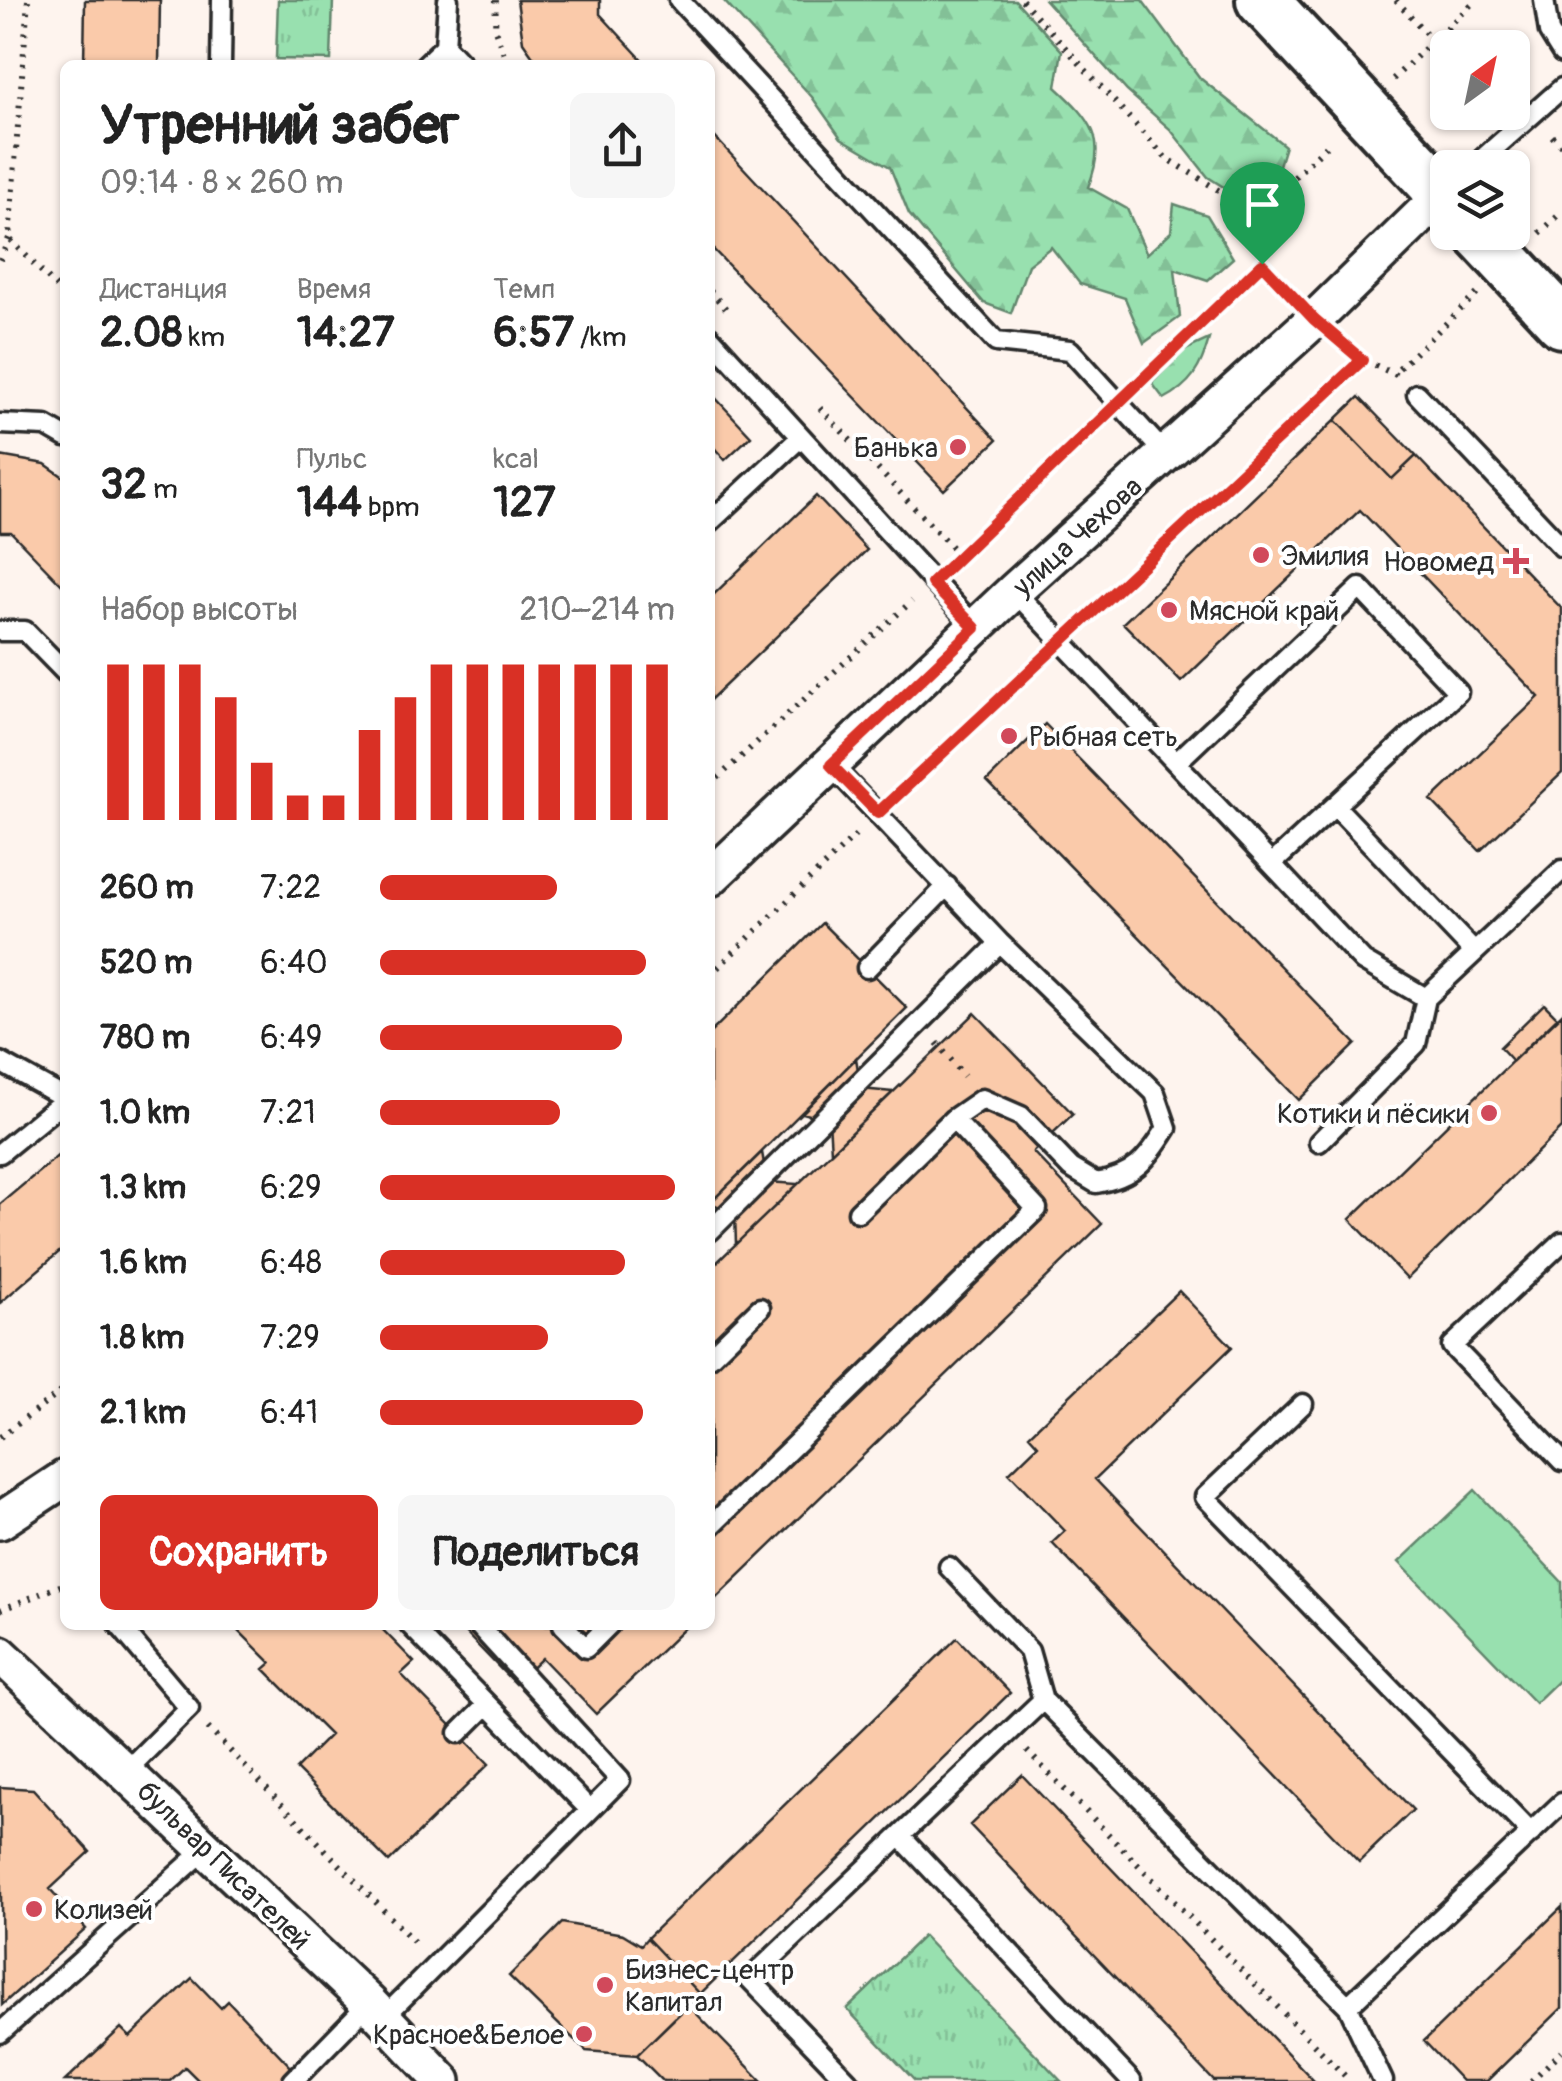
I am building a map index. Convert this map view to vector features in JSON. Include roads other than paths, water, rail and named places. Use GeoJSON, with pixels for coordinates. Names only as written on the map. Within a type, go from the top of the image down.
{"type":"FeatureCollection","features":[{"type":"Feature","properties":{"kind":"main road"},"geometry":{"type":"LineString","coordinates":[[1262,0],[1430,165]]}},
{"type":"Feature","properties":{"kind":"main road"},"geometry":{"type":"LineString","coordinates":[[1495,250],[1562,322]]}},
{"type":"Feature","properties":{"kind":"street","name":"улица Чехова"},"geometry":{"type":"LineString","coordinates":[[715,873],[1014,591],[1167,456],[1430,208]]}},
{"type":"Feature","properties":{"kind":"street"},"geometry":{"type":"LineString","coordinates":[[0,1522],[60,1481]]}},
{"type":"Feature","properties":{"kind":"street","name":"бульвар Писателей"},"geometry":{"type":"LineString","coordinates":[[0,1654],[376,2010],[443,2081]]}},
{"type":"Feature","properties":{"kind":"lane"},"geometry":{"type":"LineString","coordinates":[[221,60],[222,0]]}},
{"type":"Feature","properties":{"kind":"lane"},"geometry":{"type":"LineString","coordinates":[[430,60],[445,46],[448,0]]}},
{"type":"Feature","properties":{"kind":"lane"},"geometry":{"type":"LineString","coordinates":[[679,0],[996,342],[1070,350],[1167,456]]}},
{"type":"Feature","properties":{"kind":"lane"},"geometry":{"type":"LineString","coordinates":[[1544,0],[1549,32],[1562,53]]}},
{"type":"Feature","properties":{"kind":"lane"},"geometry":{"type":"LineString","coordinates":[[445,46],[458,60]]}},
{"type":"Feature","properties":{"kind":"lane"},"geometry":{"type":"LineString","coordinates":[[1493,150],[1562,88]]}},
{"type":"Feature","properties":{"kind":"lane"},"geometry":{"type":"LineString","coordinates":[[715,342],[975,628]]}},
{"type":"Feature","properties":{"kind":"lane"},"geometry":{"type":"LineString","coordinates":[[1417,394],[1562,547]]}},
{"type":"Feature","properties":{"kind":"lane"},"geometry":{"type":"LineString","coordinates":[[0,424],[46,426],[60,434]]}},
{"type":"Feature","properties":{"kind":"lane"},"geometry":{"type":"LineString","coordinates":[[715,517],[801,437]]}},
{"type":"Feature","properties":{"kind":"lane"},"geometry":{"type":"LineString","coordinates":[[1178,761],[1360,588],[1458,692],[1274,862]]}},
{"type":"Feature","properties":{"kind":"lane"},"geometry":{"type":"LineString","coordinates":[[1014,591],[1274,862],[1362,961],[1426,998]]}},
{"type":"Feature","properties":{"kind":"lane"},"geometry":{"type":"LineString","coordinates":[[0,631],[25,631],[60,667]]}},
{"type":"Feature","properties":{"kind":"lane"},"geometry":{"type":"LineString","coordinates":[[831,765],[1000,943],[1155,1093],[1167,1128],[1152,1151],[1123,1179],[1096,1184],[1071,1168],[1021,1116],[982,1099],[953,1119],[858,1212]]}},
{"type":"Feature","properties":{"kind":"lane"},"geometry":{"type":"LineString","coordinates":[[1335,806],[1474,952]]}},
{"type":"Feature","properties":{"kind":"lane"},"geometry":{"type":"LineString","coordinates":[[1319,1142],[1416,1044],[1426,998],[1562,870]]}},
{"type":"Feature","properties":{"kind":"lane"},"geometry":{"type":"LineString","coordinates":[[867,968],[947,886]]}},
{"type":"Feature","properties":{"kind":"lane"},"geometry":{"type":"LineString","coordinates":[[715,1226],[1000,943]]}},
{"type":"Feature","properties":{"kind":"lane"},"geometry":{"type":"LineString","coordinates":[[0,1062],[60,1096]]}},
{"type":"Feature","properties":{"kind":"lane"},"geometry":{"type":"LineString","coordinates":[[0,1153],[60,1103]]}},
{"type":"Feature","properties":{"kind":"lane"},"geometry":{"type":"LineString","coordinates":[[715,1522],[1037,1209],[953,1119]]}},
{"type":"Feature","properties":{"kind":"lane"},"geometry":{"type":"LineString","coordinates":[[1562,1242],[1452,1346],[1562,1460]]}},
{"type":"Feature","properties":{"kind":"lane"},"geometry":{"type":"LineString","coordinates":[[715,1352],[760,1308]]}},
{"type":"Feature","properties":{"kind":"lane"},"geometry":{"type":"LineString","coordinates":[[1302,1404],[1204,1497],[1531,1834]]}},
{"type":"Feature","properties":{"kind":"lane"},"geometry":{"type":"LineString","coordinates":[[949,1567],[1030,1651],[1043,1700],[1348,2006],[1383,2081]]}},
{"type":"Feature","properties":{"kind":"lane"},"geometry":{"type":"LineString","coordinates":[[123,1630],[189,1708],[126,1771]]}},
{"type":"Feature","properties":{"kind":"lane"},"geometry":{"type":"LineString","coordinates":[[415,1630],[590,1810]]}},
{"type":"Feature","properties":{"kind":"lane"},"geometry":{"type":"LineString","coordinates":[[293,2081],[436,1965],[620,1780],[483,1630]]}},
{"type":"Feature","properties":{"kind":"lane"},"geometry":{"type":"LineString","coordinates":[[568,1630],[586,1648],[604,1630]]}},
{"type":"Feature","properties":{"kind":"lane"},"geometry":{"type":"LineString","coordinates":[[848,2081],[750,1979],[1043,1700]]}},
{"type":"Feature","properties":{"kind":"lane"},"geometry":{"type":"LineString","coordinates":[[459,1733],[487,1705]]}},
{"type":"Feature","properties":{"kind":"lane"},"geometry":{"type":"LineString","coordinates":[[1348,2006],[1562,1803]]}},
{"type":"Feature","properties":{"kind":"lane"},"geometry":{"type":"LineString","coordinates":[[900,1836],[1131,2081]]}},
{"type":"Feature","properties":{"kind":"lane"},"geometry":{"type":"LineString","coordinates":[[0,2033],[207,1848]]}},
{"type":"Feature","properties":{"kind":"place","name":"Банька"},"geometry":{"type":"Point","coordinates":[958,447]}},
{"type":"Feature","properties":{"kind":"place","name":"Эмилия"},"geometry":{"type":"Point","coordinates":[1261,555]}},
{"type":"Feature","properties":{"kind":"place","name":"Новомед"},"geometry":{"type":"Point","coordinates":[1516,561]}},
{"type":"Feature","properties":{"kind":"place","name":"Мясной край"},"geometry":{"type":"Point","coordinates":[1169,610]}},
{"type":"Feature","properties":{"kind":"place","name":"Рыбная сеть"},"geometry":{"type":"Point","coordinates":[1009,736]}},
{"type":"Feature","properties":{"kind":"place","name":"Котики и пёсики"},"geometry":{"type":"Point","coordinates":[1489,1113]}},
{"type":"Feature","properties":{"kind":"place","name":"Колизей"},"geometry":{"type":"Point","coordinates":[34,1909]}},
{"type":"Feature","properties":{"kind":"place","name":"Бизнес-центр Капитал"},"geometry":{"type":"Point","coordinates":[605,1985]}},
{"type":"Feature","properties":{"kind":"place","name":"Красное&Белое"},"geometry":{"type":"Point","coordinates":[584,2034]}}]}
